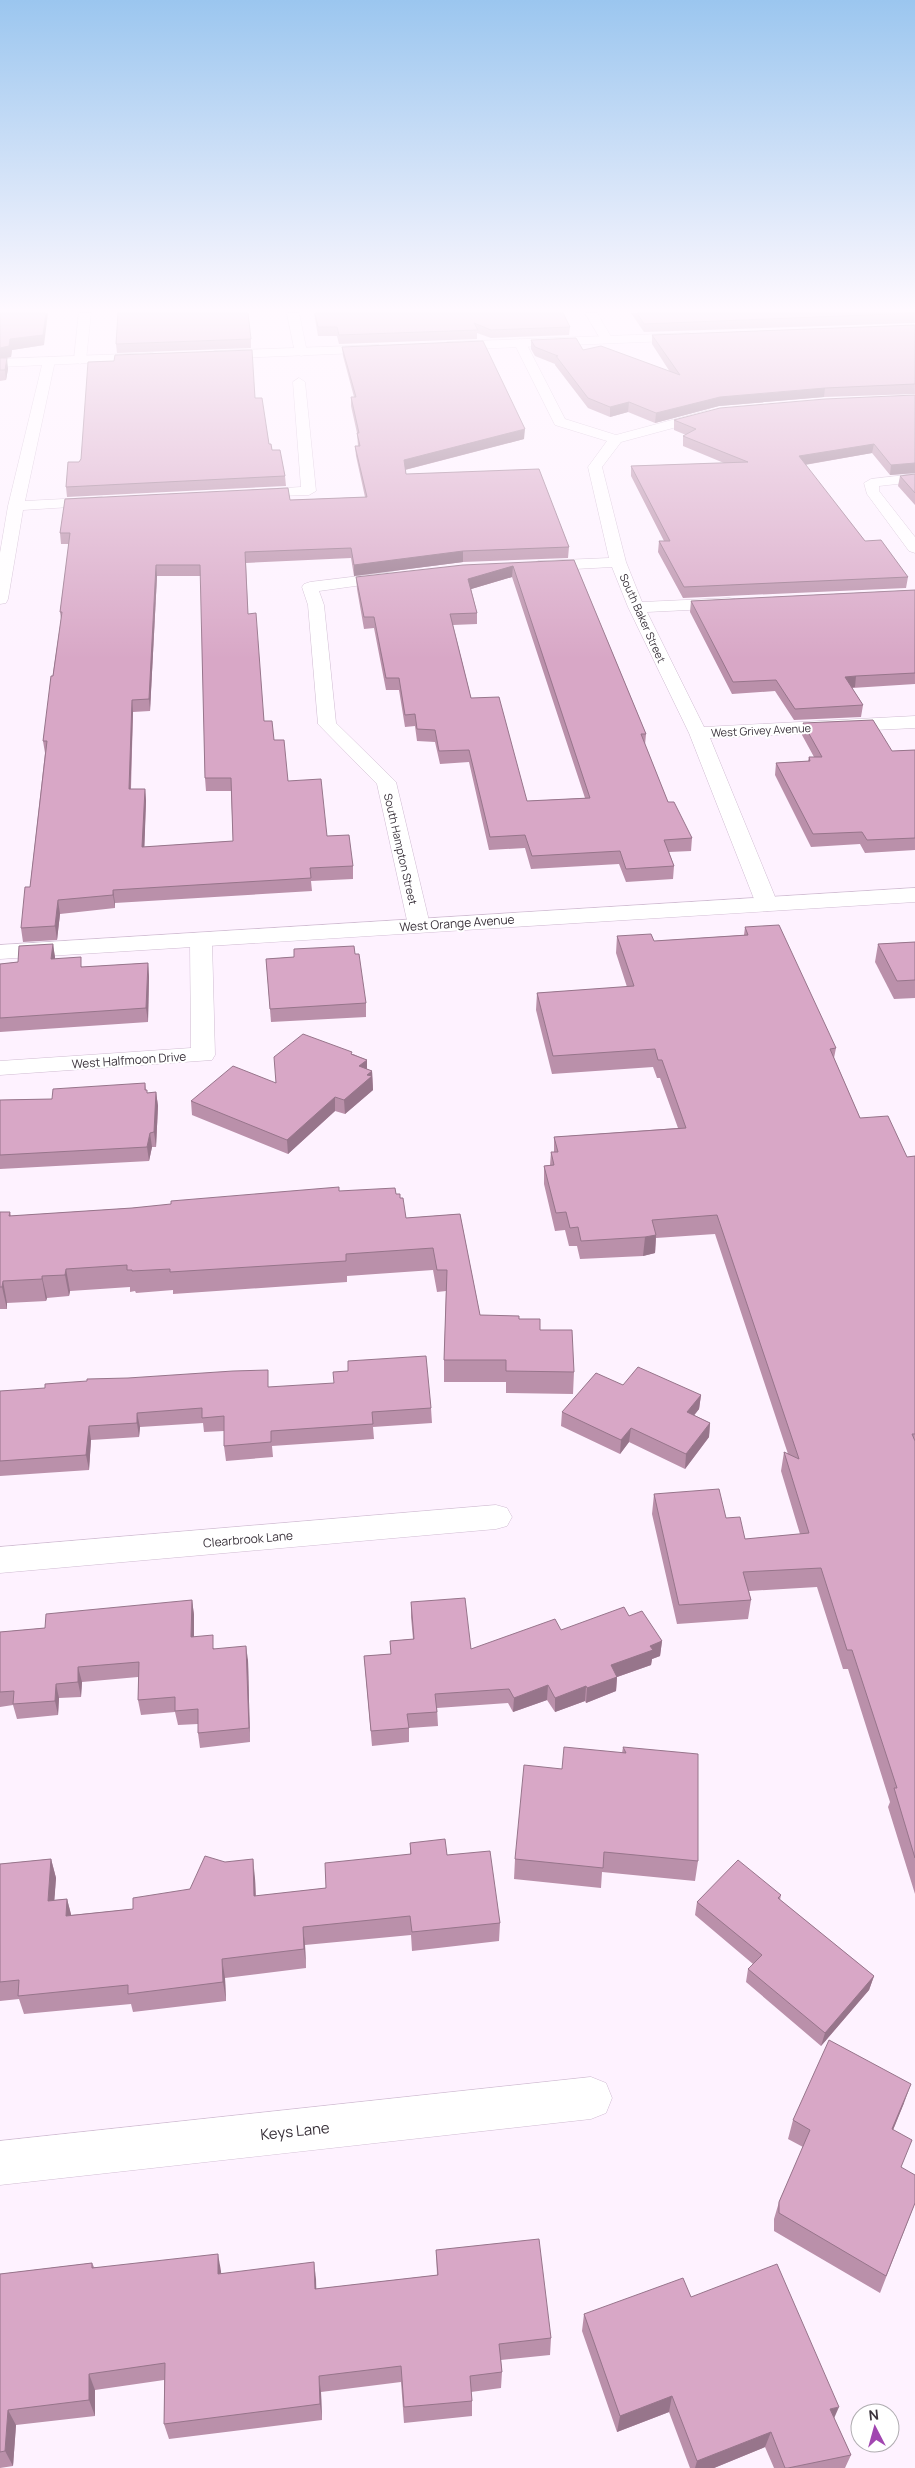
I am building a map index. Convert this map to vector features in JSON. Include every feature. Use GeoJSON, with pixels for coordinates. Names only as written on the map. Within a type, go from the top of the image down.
{"type":"FeatureCollection","features":[{"type":"Feature","properties":{"kind":"street"},"geometry":{"type":"LineString","coordinates":[[0,599],[16,506],[34,428]]}},
{"type":"Feature","properties":{"kind":"street"},"geometry":{"type":"LineString","coordinates":[[240,495],[309,491],[303,428]]}},
{"type":"Feature","properties":{"kind":"street"},"geometry":{"type":"LineString","coordinates":[[580,428],[616,439],[657,428]]}},
{"type":"Feature","properties":{"kind":"street","name":"South Baker Street"},"geometry":{"type":"LineString","coordinates":[[616,439],[595,467],[618,562],[636,607],[698,733],[766,904]]}},
{"type":"Feature","properties":{"kind":"street"},"geometry":{"type":"LineString","coordinates":[[915,478],[871,483],[872,491],[915,548]]}},
{"type":"Feature","properties":{"kind":"street"},"geometry":{"type":"LineString","coordinates":[[16,506],[113,501]]}},
{"type":"Feature","properties":{"kind":"street"},"geometry":{"type":"LineString","coordinates":[[522,566],[618,562]]}},
{"type":"Feature","properties":{"kind":"street","name":"South Hampton Street"},"geometry":{"type":"LineString","coordinates":[[406,576],[310,587],[316,605],[327,724],[386,782],[419,925]]}},
{"type":"Feature","properties":{"kind":"street"},"geometry":{"type":"LineString","coordinates":[[636,607],[746,602]]}},
{"type":"Feature","properties":{"kind":"street","name":"West Grivey Avenue"},"geometry":{"type":"LineString","coordinates":[[698,733],[915,722]]}},
{"type":"Feature","properties":{"kind":"street","name":"West Orange Avenue"},"geometry":{"type":"LineString","coordinates":[[0,952],[201,941],[419,925],[915,895]]}},
{"type":"Feature","properties":{"kind":"street","name":"West Halfmoon Drive"},"geometry":{"type":"LineString","coordinates":[[0,1068],[203,1055],[201,941]]}},
{"type":"Feature","properties":{"kind":"street","name":"Clearbrook Lane"},"geometry":{"type":"LineString","coordinates":[[0,1560],[496,1517]]}},
{"type":"Feature","properties":{"kind":"street","name":"Keys Lane"},"geometry":{"type":"LineString","coordinates":[[0,2163],[590,2098]]}},
{"type":"Feature","properties":{"kind":"building"},"geometry":{"type":"Polygon","coordinates":[[[83,428],[267,428],[272,450],[280,450],[285,476],[66,487],[68,462],[79,462],[81,459],[83,428]]]}},
{"type":"Feature","properties":{"kind":"building"},"geometry":{"type":"Polygon","coordinates":[[[358,428],[525,428],[404,460],[406,474],[539,469],[569,547],[463,551],[354,565],[351,548],[245,552],[248,614],[256,613],[264,721],[272,721],[274,740],[284,740],[288,781],[321,779],[327,836],[349,835],[353,866],[310,868],[311,878],[113,890],[113,895],[58,900],[55,926],[21,928],[25,887],[30,887],[47,741],[43,741],[51,676],[53,676],[62,612],[60,612],[70,533],[60,533],[65,499],[288,488],[290,500],[367,497],[355,446],[360,446],[357,433],[359,433],[358,428]],[[156,565],[149,699],[132,700],[129,789],[145,789],[142,847],[233,841],[231,778],[205,778],[200,565],[156,565]]]}},
{"type":"Feature","properties":{"kind":"building"},"geometry":{"type":"Polygon","coordinates":[[[694,428],[915,428],[915,463],[891,465],[874,444],[799,456],[865,541],[881,540],[908,577],[684,587],[659,541],[670,541],[631,466],[748,462],[683,436],[696,429],[694,428]]]}},
{"type":"Feature","properties":{"kind":"building"},"geometry":{"type":"Polygon","coordinates":[[[915,474],[915,493],[900,476],[915,474]]]}},
{"type":"Feature","properties":{"kind":"building"},"geometry":{"type":"Polygon","coordinates":[[[574,560],[646,734],[641,734],[668,802],[674,802],[692,838],[664,840],[674,866],[626,869],[620,851],[532,856],[525,835],[490,837],[469,750],[439,751],[435,730],[417,729],[415,714],[405,715],[399,678],[386,678],[374,617],[364,617],[356,577],[463,565],[574,560]],[[513,566],[468,579],[477,613],[450,614],[471,698],[499,697],[527,801],[590,798],[513,566]]]}},
{"type":"Feature","properties":{"kind":"building"},"geometry":{"type":"Polygon","coordinates":[[[915,590],[915,673],[845,677],[863,705],[795,709],[776,680],[733,682],[691,601],[915,590]]]}},
{"type":"Feature","properties":{"kind":"building"},"geometry":{"type":"Polygon","coordinates":[[[873,720],[892,751],[915,750],[915,838],[867,840],[862,832],[813,834],[776,763],[810,761],[809,757],[822,757],[803,723],[873,720]]]}},
{"type":"Feature","properties":{"kind":"building"},"geometry":{"type":"Polygon","coordinates":[[[779,925],[836,1048],[830,1049],[860,1118],[888,1116],[907,1157],[915,1156],[915,1434],[912,1434],[915,1441],[915,1858],[894,1788],[897,1788],[852,1650],[847,1650],[821,1568],[743,1572],[751,1600],[679,1605],[654,1494],[719,1489],[726,1518],[740,1517],[745,1539],[809,1533],[784,1452],[799,1459],[717,1215],[652,1220],[656,1235],[581,1241],[578,1227],[570,1228],[566,1212],[556,1213],[544,1166],[554,1165],[551,1152],[558,1152],[554,1137],[686,1128],[662,1060],[658,1060],[655,1049],[553,1056],[537,993],[634,986],[617,936],[651,934],[654,941],[748,935],[745,927],[779,925]]]}},
{"type":"Feature","properties":{"kind":"building"},"geometry":{"type":"Polygon","coordinates":[[[915,942],[915,980],[897,981],[878,944],[915,942]]]}},
{"type":"Feature","properties":{"kind":"building"},"geometry":{"type":"Polygon","coordinates":[[[53,944],[51,959],[81,957],[81,967],[148,963],[146,1008],[0,1018],[0,964],[18,962],[19,946],[53,944]]]}},
{"type":"Feature","properties":{"kind":"building"},"geometry":{"type":"Polygon","coordinates":[[[354,946],[355,954],[359,954],[366,1003],[270,1009],[266,959],[294,957],[294,949],[354,946]]]}},
{"type":"Feature","properties":{"kind":"building"},"geometry":{"type":"Polygon","coordinates":[[[303,1034],[352,1052],[351,1054],[367,1060],[359,1066],[372,1071],[367,1075],[372,1076],[344,1100],[335,1097],[287,1140],[191,1101],[233,1066],[276,1083],[274,1057],[303,1034]]]}},
{"type":"Feature","properties":{"kind":"building"},"geometry":{"type":"Polygon","coordinates":[[[145,1083],[147,1093],[156,1092],[154,1132],[150,1133],[147,1147],[0,1155],[0,1100],[52,1099],[53,1089],[145,1083]]]}},
{"type":"Feature","properties":{"kind":"building"},"geometry":{"type":"Polygon","coordinates":[[[339,1187],[339,1191],[395,1188],[396,1194],[400,1194],[400,1198],[403,1198],[406,1218],[460,1214],[480,1315],[519,1316],[519,1319],[540,1319],[540,1330],[572,1330],[574,1372],[506,1371],[506,1360],[444,1360],[447,1270],[437,1270],[433,1248],[346,1254],[346,1261],[170,1272],[170,1269],[132,1271],[127,1270],[127,1265],[66,1269],[65,1275],[42,1276],[42,1279],[3,1281],[2,1287],[0,1287],[0,1212],[10,1212],[9,1216],[132,1208],[171,1204],[171,1201],[339,1187]]]}},
{"type":"Feature","properties":{"kind":"building"},"geometry":{"type":"Polygon","coordinates":[[[426,1356],[431,1408],[372,1412],[373,1424],[271,1431],[271,1442],[224,1446],[224,1416],[202,1418],[202,1408],[137,1413],[137,1423],[89,1426],[86,1455],[0,1461],[0,1391],[45,1388],[45,1384],[87,1381],[87,1379],[268,1370],[268,1387],[334,1383],[333,1372],[348,1371],[348,1361],[426,1356]]]}},
{"type":"Feature","properties":{"kind":"building"},"geometry":{"type":"Polygon","coordinates":[[[638,1367],[701,1395],[687,1412],[710,1423],[686,1454],[631,1428],[621,1440],[562,1412],[596,1373],[623,1385],[638,1367]]]}},
{"type":"Feature","properties":{"kind":"building"},"geometry":{"type":"Polygon","coordinates":[[[465,1598],[471,1649],[555,1619],[561,1630],[624,1607],[629,1616],[642,1611],[662,1641],[650,1646],[653,1650],[611,1665],[617,1677],[555,1698],[548,1685],[514,1698],[509,1689],[435,1694],[437,1712],[407,1714],[409,1728],[371,1731],[364,1656],[391,1654],[390,1641],[414,1639],[411,1602],[465,1598]]]}},
{"type":"Feature","properties":{"kind":"building"},"geometry":{"type":"Polygon","coordinates":[[[192,1600],[191,1637],[213,1635],[213,1649],[246,1646],[249,1728],[198,1733],[198,1709],[175,1711],[175,1697],[138,1700],[139,1662],[78,1667],[78,1682],[56,1684],[55,1701],[13,1704],[14,1691],[0,1692],[0,1632],[45,1628],[46,1614],[192,1600]]]}},
{"type":"Feature","properties":{"kind":"building"},"geometry":{"type":"Polygon","coordinates":[[[564,1747],[626,1753],[623,1747],[698,1754],[698,1861],[604,1852],[603,1868],[515,1859],[524,1765],[562,1769],[564,1747]]]}},
{"type":"Feature","properties":{"kind":"building"},"geometry":{"type":"Polygon","coordinates":[[[445,1839],[447,1855],[490,1851],[500,1923],[412,1932],[410,1916],[303,1927],[304,1949],[222,1959],[223,1982],[128,1994],[128,1985],[18,1996],[19,1980],[0,1982],[0,1864],[51,1859],[48,1901],[67,1899],[66,1916],[133,1909],[133,1898],[190,1889],[205,1856],[225,1862],[253,1859],[254,1896],[326,1888],[325,1863],[411,1854],[410,1843],[445,1839]]]}},
{"type":"Feature","properties":{"kind":"building"},"geometry":{"type":"Polygon","coordinates":[[[738,1860],[781,1895],[778,1898],[874,1976],[825,2033],[748,1969],[762,1955],[697,1902],[738,1860]]]}},
{"type":"Feature","properties":{"kind":"building"},"geometry":{"type":"Polygon","coordinates":[[[829,2040],[911,2084],[892,2129],[912,2140],[901,2167],[915,2175],[915,2203],[886,2276],[779,2213],[779,2202],[810,2130],[793,2120],[829,2040]]]}},
{"type":"Feature","properties":{"kind":"building"},"geometry":{"type":"Polygon","coordinates":[[[539,2239],[551,2338],[499,2344],[502,2372],[470,2376],[472,2401],[404,2407],[401,2366],[319,2376],[320,2404],[164,2424],[165,2363],[89,2374],[89,2400],[8,2410],[5,2451],[0,2452],[0,2274],[92,2263],[92,2268],[218,2254],[218,2274],[314,2262],[315,2289],[438,2275],[436,2250],[539,2239]]]}},
{"type":"Feature","properties":{"kind":"building"},"geometry":{"type":"Polygon","coordinates":[[[777,2264],[839,2407],[830,2409],[851,2455],[785,2468],[771,2432],[697,2461],[672,2396],[620,2416],[584,2314],[683,2278],[691,2297],[777,2264]]]}}]}
